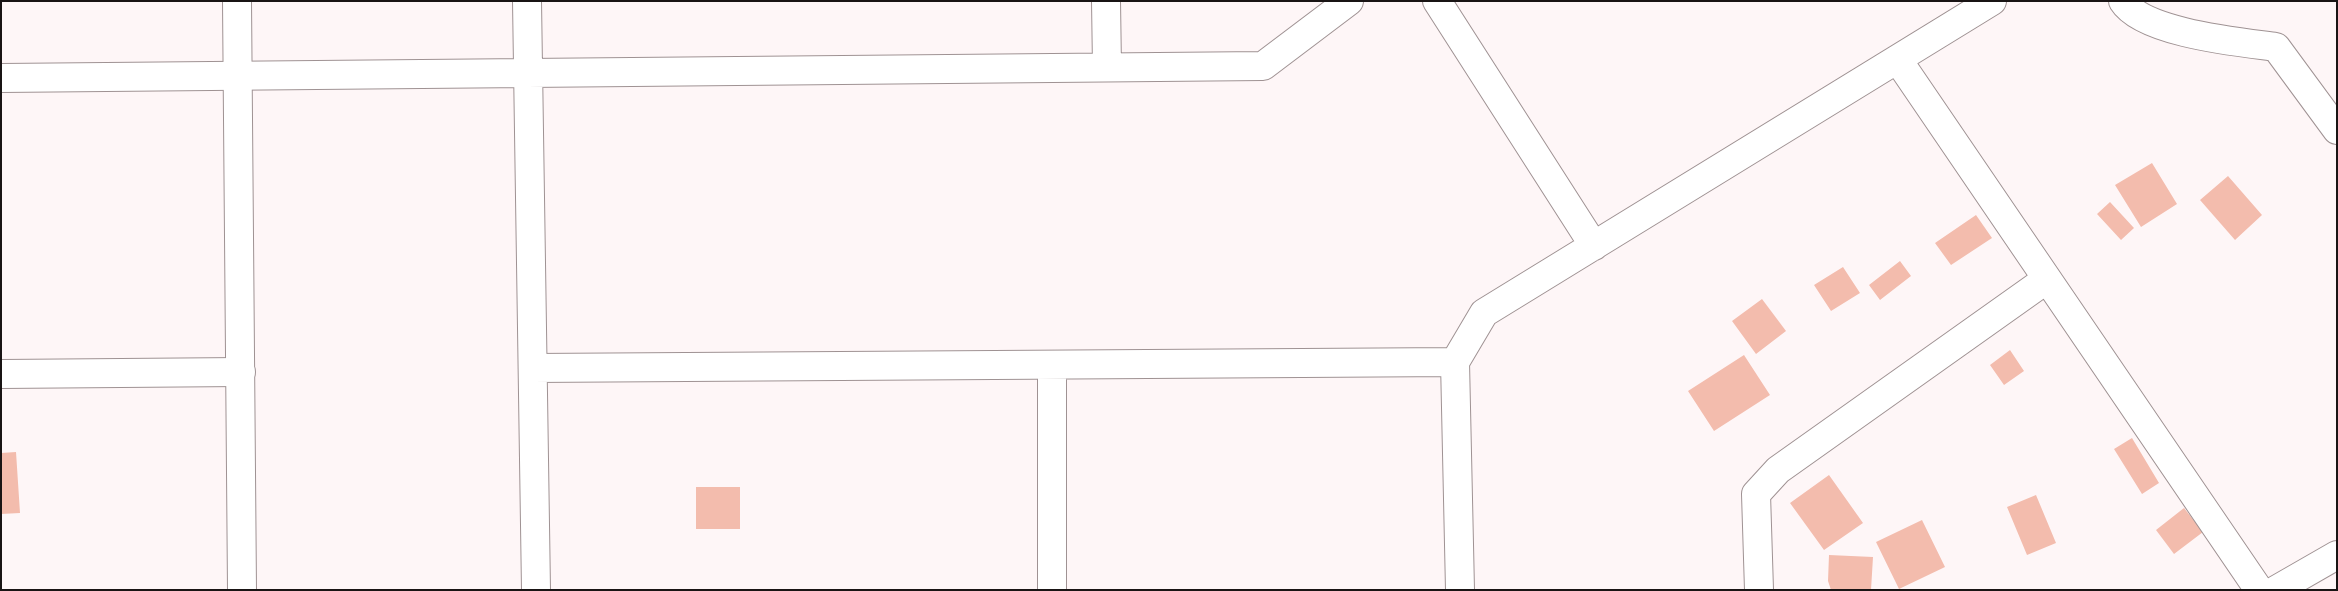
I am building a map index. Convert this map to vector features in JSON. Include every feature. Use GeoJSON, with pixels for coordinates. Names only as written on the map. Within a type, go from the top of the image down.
{"type":"FeatureCollection","features":[{"type":"Feature","properties":{"kind":"street"},"geometry":{"type":"LineString","coordinates":[[237,1],[242,590]]}},
{"type":"Feature","properties":{"kind":"street"},"geometry":{"type":"LineString","coordinates":[[527,1],[536,590]]}},
{"type":"Feature","properties":{"kind":"street"},"geometry":{"type":"LineString","coordinates":[[1106,1],[1107,67]]}},
{"type":"Feature","properties":{"kind":"street"},"geometry":{"type":"LineString","coordinates":[[1,78],[1263,66],[1349,1]]}},
{"type":"Feature","properties":{"kind":"street"},"geometry":{"type":"LineString","coordinates":[[1437,1],[1594,246]]}},
{"type":"Feature","properties":{"kind":"street"},"geometry":{"type":"LineString","coordinates":[[2123,1],[2129,10],[2167,27],[2209,37],[2276,47],[2337,130]]}},
{"type":"Feature","properties":{"kind":"street"},"geometry":{"type":"LineString","coordinates":[[1460,590],[1454,362],[1484,313],[1898,60],[1988,2]]}},
{"type":"Feature","properties":{"kind":"street"},"geometry":{"type":"LineString","coordinates":[[1898,60],[2259,590]]}},
{"type":"Feature","properties":{"kind":"street"},"geometry":{"type":"LineString","coordinates":[[1759,590],[1756,494],[1772,476],[2047,278]]}},
{"type":"Feature","properties":{"kind":"street"},"geometry":{"type":"LineString","coordinates":[[533,368],[1052,367],[1454,362]]}},
{"type":"Feature","properties":{"kind":"street"},"geometry":{"type":"LineString","coordinates":[[1052,367],[1052,590]]}},
{"type":"Feature","properties":{"kind":"street"},"geometry":{"type":"LineString","coordinates":[[1,374],[241,372]]}},
{"type":"Feature","properties":{"kind":"street"},"geometry":{"type":"LineString","coordinates":[[2276,590],[2337,555]]}},
{"type":"Feature","properties":{"kind":"building"},"geometry":{"type":"Polygon","coordinates":[[[2152,163],[2177,204],[2141,227],[2115,185],[2152,163]]]}},
{"type":"Feature","properties":{"kind":"building"},"geometry":{"type":"Polygon","coordinates":[[[2228,176],[2262,215],[2235,240],[2200,200],[2228,176]]]}},
{"type":"Feature","properties":{"kind":"building"},"geometry":{"type":"Polygon","coordinates":[[[2110,202],[2134,228],[2121,240],[2097,214],[2110,202]]]}},
{"type":"Feature","properties":{"kind":"building"},"geometry":{"type":"Polygon","coordinates":[[[1976,215],[1992,238],[1951,265],[1935,243],[1976,215]]]}},
{"type":"Feature","properties":{"kind":"building"},"geometry":{"type":"Polygon","coordinates":[[[1900,261],[1911,276],[1880,300],[1869,285],[1900,261]]]}},
{"type":"Feature","properties":{"kind":"building"},"geometry":{"type":"Polygon","coordinates":[[[1843,267],[1860,293],[1831,311],[1814,285],[1843,267]]]}},
{"type":"Feature","properties":{"kind":"building"},"geometry":{"type":"Polygon","coordinates":[[[1762,299],[1786,331],[1756,354],[1732,321],[1762,299]]]}},
{"type":"Feature","properties":{"kind":"building"},"geometry":{"type":"Polygon","coordinates":[[[2010,350],[2024,371],[2004,385],[1990,365],[2010,350]]]}},
{"type":"Feature","properties":{"kind":"building"},"geometry":{"type":"Polygon","coordinates":[[[1744,355],[1770,395],[1714,431],[1688,391],[1744,355]]]}},
{"type":"Feature","properties":{"kind":"building"},"geometry":{"type":"Polygon","coordinates":[[[2132,438],[2159,483],[2142,494],[2114,449],[2132,438]]]}},
{"type":"Feature","properties":{"kind":"building"},"geometry":{"type":"Polygon","coordinates":[[[16,452],[20,513],[1,514],[1,453],[16,452]]]}},
{"type":"Feature","properties":{"kind":"building"},"geometry":{"type":"Polygon","coordinates":[[[1829,475],[1863,523],[1824,550],[1790,503],[1829,475]]]}},
{"type":"Feature","properties":{"kind":"building"},"geometry":{"type":"Polygon","coordinates":[[[696,487],[740,487],[740,529],[696,529],[696,487]]]}},
{"type":"Feature","properties":{"kind":"building"},"geometry":{"type":"Polygon","coordinates":[[[2036,495],[2056,543],[2027,555],[2007,507],[2036,495]]]}},
{"type":"Feature","properties":{"kind":"building"},"geometry":{"type":"Polygon","coordinates":[[[2184,508],[2203,532],[2174,554],[2156,530],[2184,508]]]}},
{"type":"Feature","properties":{"kind":"building"},"geometry":{"type":"Polygon","coordinates":[[[1922,520],[1945,567],[1899,589],[1876,542],[1922,520]]]}},
{"type":"Feature","properties":{"kind":"building"},"geometry":{"type":"Polygon","coordinates":[[[1829,555],[1873,557],[1871,590],[1831,590],[1828,581],[1829,555]]]}}]}
